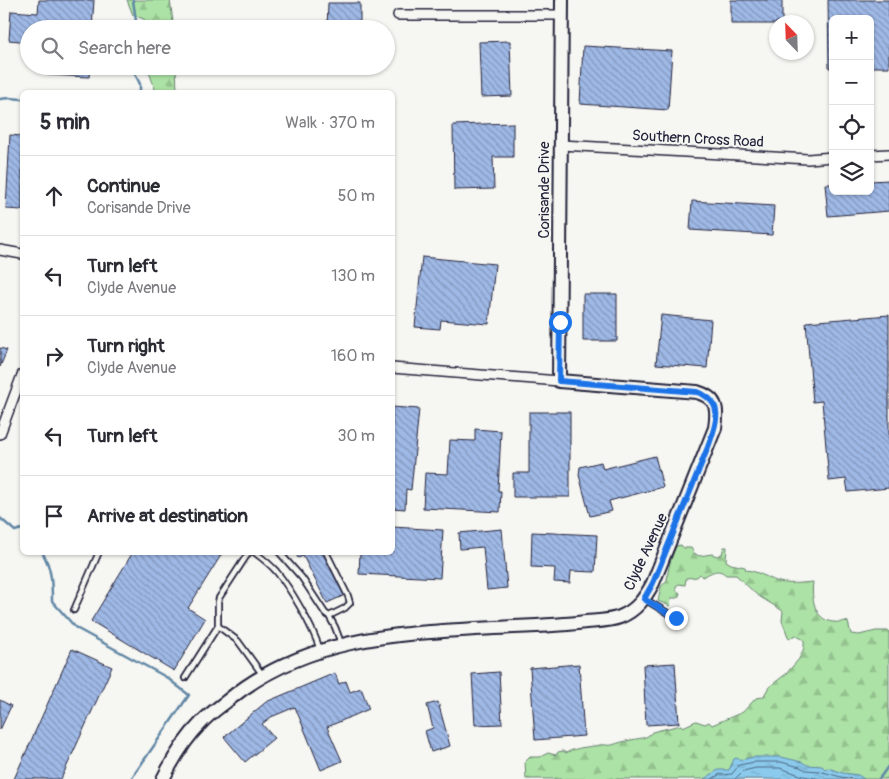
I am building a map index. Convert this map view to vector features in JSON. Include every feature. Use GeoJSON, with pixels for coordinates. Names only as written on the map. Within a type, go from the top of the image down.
{"type":"FeatureCollection","features":[{"type":"Feature","properties":{"kind":"street","name":"Corisande Drive"},"geometry":{"type":"LineString","coordinates":[[559,381],[562,0]]}},
{"type":"Feature","properties":{"kind":"street"},"geometry":{"type":"LineString","coordinates":[[398,15],[562,15]]}},
{"type":"Feature","properties":{"kind":"street","name":"Southern Cross Road"},"geometry":{"type":"LineString","coordinates":[[561,145],[808,159],[829,157]]}},
{"type":"Feature","properties":{"kind":"street"},"geometry":{"type":"LineString","coordinates":[[874,155],[889,154]]}},
{"type":"Feature","properties":{"kind":"street"},"geometry":{"type":"LineString","coordinates":[[0,250],[20,254]]}},
{"type":"Feature","properties":{"kind":"street","name":"Clyde Avenue"},"geometry":{"type":"LineString","coordinates":[[163,779],[172,762],[202,722],[238,692],[284,664],[320,650],[341,644],[402,635],[599,621],[618,618],[644,599],[657,574],[715,428],[715,406],[712,400],[697,392],[395,368]]}},
{"type":"Feature","properties":{"kind":"street"},"geometry":{"type":"LineString","coordinates":[[0,434],[20,380]]}},
{"type":"Feature","properties":{"kind":"lane"},"geometry":{"type":"LineString","coordinates":[[74,610],[98,555]]}},
{"type":"Feature","properties":{"kind":"lane"},"geometry":{"type":"LineString","coordinates":[[186,678],[218,626],[219,598],[246,555]]}},
{"type":"Feature","properties":{"kind":"lane"},"geometry":{"type":"LineString","coordinates":[[258,555],[270,564],[280,576],[312,630],[320,650]]}},
{"type":"Feature","properties":{"kind":"lane"},"geometry":{"type":"LineString","coordinates":[[282,555],[302,578],[325,613],[329,616],[341,644]]}},
{"type":"Feature","properties":{"kind":"lane"},"geometry":{"type":"LineString","coordinates":[[328,555],[350,603],[345,608],[329,616]]}},
{"type":"Feature","properties":{"kind":"lane"},"geometry":{"type":"LineString","coordinates":[[644,599],[676,618]]}},
{"type":"Feature","properties":{"kind":"lane"},"geometry":{"type":"LineString","coordinates":[[218,626],[238,640],[263,676]]}},
{"type":"Feature","properties":{"kind":"green space"},"geometry":{"type":"Polygon","coordinates":[[[127,0],[170,0],[173,20],[144,20],[133,15],[127,0]]]}},
{"type":"Feature","properties":{"kind":"green space"},"geometry":{"type":"Polygon","coordinates":[[[150,75],[176,75],[177,90],[155,90],[150,75]]]}},
{"type":"Feature","properties":{"kind":"green space"},"geometry":{"type":"Polygon","coordinates":[[[681,545],[684,548],[691,548],[699,556],[712,554],[717,556],[722,554],[724,547],[727,547],[726,561],[731,564],[745,567],[746,570],[776,581],[794,583],[813,582],[813,601],[818,612],[822,617],[833,622],[848,622],[851,634],[859,635],[876,631],[889,631],[889,779],[526,779],[525,762],[530,757],[540,757],[548,753],[556,755],[558,752],[563,751],[566,753],[583,748],[612,745],[645,737],[652,732],[681,725],[683,727],[696,721],[705,724],[709,722],[712,725],[743,712],[756,698],[763,697],[769,687],[786,674],[799,659],[804,648],[804,640],[795,635],[789,639],[782,621],[783,611],[757,595],[736,575],[726,575],[717,571],[702,577],[700,574],[697,577],[686,578],[685,585],[679,584],[676,586],[676,590],[680,593],[678,598],[671,598],[670,606],[658,601],[661,587],[667,580],[676,546],[681,545]]]}},
{"type":"Feature","properties":{"kind":"water"},"geometry":{"type":"Polygon","coordinates":[[[753,757],[781,757],[807,765],[822,766],[825,769],[828,768],[858,775],[864,779],[704,779],[718,770],[729,770],[736,758],[741,760],[753,757]]]}},
{"type":"Feature","properties":{"kind":"building"},"geometry":{"type":"Polygon","coordinates":[[[39,0],[94,0],[93,20],[20,20],[20,41],[9,40],[11,11],[38,13],[39,0]]]}},
{"type":"Feature","properties":{"kind":"building"},"geometry":{"type":"Polygon","coordinates":[[[731,0],[782,0],[782,15],[769,15],[769,24],[731,24],[731,0]]]}},
{"type":"Feature","properties":{"kind":"building"},"geometry":{"type":"Polygon","coordinates":[[[828,0],[889,0],[889,67],[874,67],[874,15],[829,15],[829,68],[828,0]]]}},
{"type":"Feature","properties":{"kind":"building"},"geometry":{"type":"Polygon","coordinates":[[[328,3],[360,3],[360,20],[327,20],[328,3]]]}},
{"type":"Feature","properties":{"kind":"building"},"geometry":{"type":"Polygon","coordinates":[[[510,41],[512,96],[481,97],[479,42],[510,41]]]}},
{"type":"Feature","properties":{"kind":"building"},"geometry":{"type":"Polygon","coordinates":[[[583,46],[672,51],[668,110],[580,104],[583,46]]]}},
{"type":"Feature","properties":{"kind":"building"},"geometry":{"type":"Polygon","coordinates":[[[47,75],[89,75],[89,77],[47,75]]]}},
{"type":"Feature","properties":{"kind":"building"},"geometry":{"type":"Polygon","coordinates":[[[513,123],[513,157],[493,157],[494,189],[454,190],[453,125],[513,123]]]}},
{"type":"Feature","properties":{"kind":"building"},"geometry":{"type":"Polygon","coordinates":[[[10,135],[20,136],[20,210],[6,209],[10,135]]]}},
{"type":"Feature","properties":{"kind":"building"},"geometry":{"type":"Polygon","coordinates":[[[889,180],[889,211],[828,216],[825,184],[829,184],[829,195],[874,195],[874,181],[889,180]]]}},
{"type":"Feature","properties":{"kind":"building"},"geometry":{"type":"Polygon","coordinates":[[[692,201],[774,206],[772,235],[690,230],[692,201]]]}},
{"type":"Feature","properties":{"kind":"building"},"geometry":{"type":"Polygon","coordinates":[[[422,257],[495,264],[489,324],[441,320],[440,329],[415,327],[422,257]]]}},
{"type":"Feature","properties":{"kind":"building"},"geometry":{"type":"Polygon","coordinates":[[[583,294],[617,294],[617,341],[583,341],[583,294]]]}},
{"type":"Feature","properties":{"kind":"building"},"geometry":{"type":"Polygon","coordinates":[[[661,315],[711,320],[707,368],[656,364],[661,315]]]}},
{"type":"Feature","properties":{"kind":"building"},"geometry":{"type":"Polygon","coordinates":[[[889,315],[889,488],[848,492],[846,479],[829,481],[822,401],[813,402],[806,322],[889,315]]]}},
{"type":"Feature","properties":{"kind":"building"},"geometry":{"type":"Polygon","coordinates":[[[0,348],[7,350],[0,367],[0,348]]]}},
{"type":"Feature","properties":{"kind":"building"},"geometry":{"type":"Polygon","coordinates":[[[395,407],[419,409],[411,490],[406,489],[405,509],[395,508],[395,407]]]}},
{"type":"Feature","properties":{"kind":"building"},"geometry":{"type":"Polygon","coordinates":[[[529,412],[570,412],[570,497],[513,497],[513,473],[529,473],[529,412]]]}},
{"type":"Feature","properties":{"kind":"building"},"geometry":{"type":"Polygon","coordinates":[[[475,429],[501,431],[498,491],[501,491],[500,512],[423,508],[425,473],[448,474],[450,440],[475,441],[475,429]]]}},
{"type":"Feature","properties":{"kind":"building"},"geometry":{"type":"Polygon","coordinates":[[[655,456],[663,487],[609,501],[612,511],[590,516],[579,475],[580,467],[601,462],[603,469],[655,456]]]}},
{"type":"Feature","properties":{"kind":"building"},"geometry":{"type":"Polygon","coordinates":[[[395,527],[443,530],[440,578],[359,574],[360,555],[395,555],[395,527]]]}},
{"type":"Feature","properties":{"kind":"building"},"geometry":{"type":"Polygon","coordinates":[[[502,529],[507,588],[487,590],[483,547],[460,549],[459,533],[502,529]]]}},
{"type":"Feature","properties":{"kind":"building"},"geometry":{"type":"Polygon","coordinates":[[[532,532],[597,535],[595,572],[571,571],[570,583],[554,582],[555,568],[531,567],[532,532]]]}},
{"type":"Feature","properties":{"kind":"building"},"geometry":{"type":"Polygon","coordinates":[[[131,555],[221,555],[188,608],[205,619],[174,671],[91,621],[131,555]]]}},
{"type":"Feature","properties":{"kind":"building"},"geometry":{"type":"Polygon","coordinates":[[[296,555],[325,555],[345,595],[327,603],[303,556],[298,558],[296,555]]]}},
{"type":"Feature","properties":{"kind":"building"},"geometry":{"type":"Polygon","coordinates":[[[72,649],[112,667],[61,779],[14,779],[72,649]]]}},
{"type":"Feature","properties":{"kind":"building"},"geometry":{"type":"Polygon","coordinates":[[[675,663],[679,723],[646,725],[643,665],[675,663]]]}},
{"type":"Feature","properties":{"kind":"building"},"geometry":{"type":"Polygon","coordinates":[[[579,664],[584,736],[535,740],[530,668],[579,664]]]}},
{"type":"Feature","properties":{"kind":"building"},"geometry":{"type":"Polygon","coordinates":[[[499,672],[502,724],[475,725],[472,674],[499,672]]]}},
{"type":"Feature","properties":{"kind":"building"},"geometry":{"type":"Polygon","coordinates":[[[335,673],[339,684],[346,681],[350,692],[361,688],[369,709],[327,727],[342,761],[321,770],[295,707],[271,717],[262,724],[274,738],[245,762],[224,737],[266,702],[335,673]]]}},
{"type":"Feature","properties":{"kind":"building"},"geometry":{"type":"Polygon","coordinates":[[[0,700],[11,706],[0,730],[0,700]]]}},
{"type":"Feature","properties":{"kind":"building"},"geometry":{"type":"Polygon","coordinates":[[[438,702],[450,746],[431,752],[425,731],[433,728],[427,705],[438,702]]]}},
{"type":"Feature","properties":{"kind":"waterway"},"geometry":{"type":"LineString","coordinates":[[133,0],[136,20]]}},
{"type":"Feature","properties":{"kind":"waterway"},"geometry":{"type":"LineString","coordinates":[[136,75],[140,84],[140,90]]}},
{"type":"Feature","properties":{"kind":"waterway"},"geometry":{"type":"LineString","coordinates":[[0,99],[20,99]]}},
{"type":"Feature","properties":{"kind":"waterway"},"geometry":{"type":"LineString","coordinates":[[0,518],[15,531],[20,530]]}},
{"type":"Feature","properties":{"kind":"waterway"},"geometry":{"type":"LineString","coordinates":[[44,555],[50,570],[52,601],[76,628],[166,677],[189,695],[131,779]]}},
{"type":"Feature","properties":{"kind":"waterway"},"geometry":{"type":"LineString","coordinates":[[879,779],[889,765]]}},
{"type":"Feature","properties":{"kind":"route"},"geometry":{"type":"LineString","coordinates":[[560,322],[559,381],[697,392],[712,400],[715,406],[715,428],[653,583],[644,599],[676,618]]}}]}
